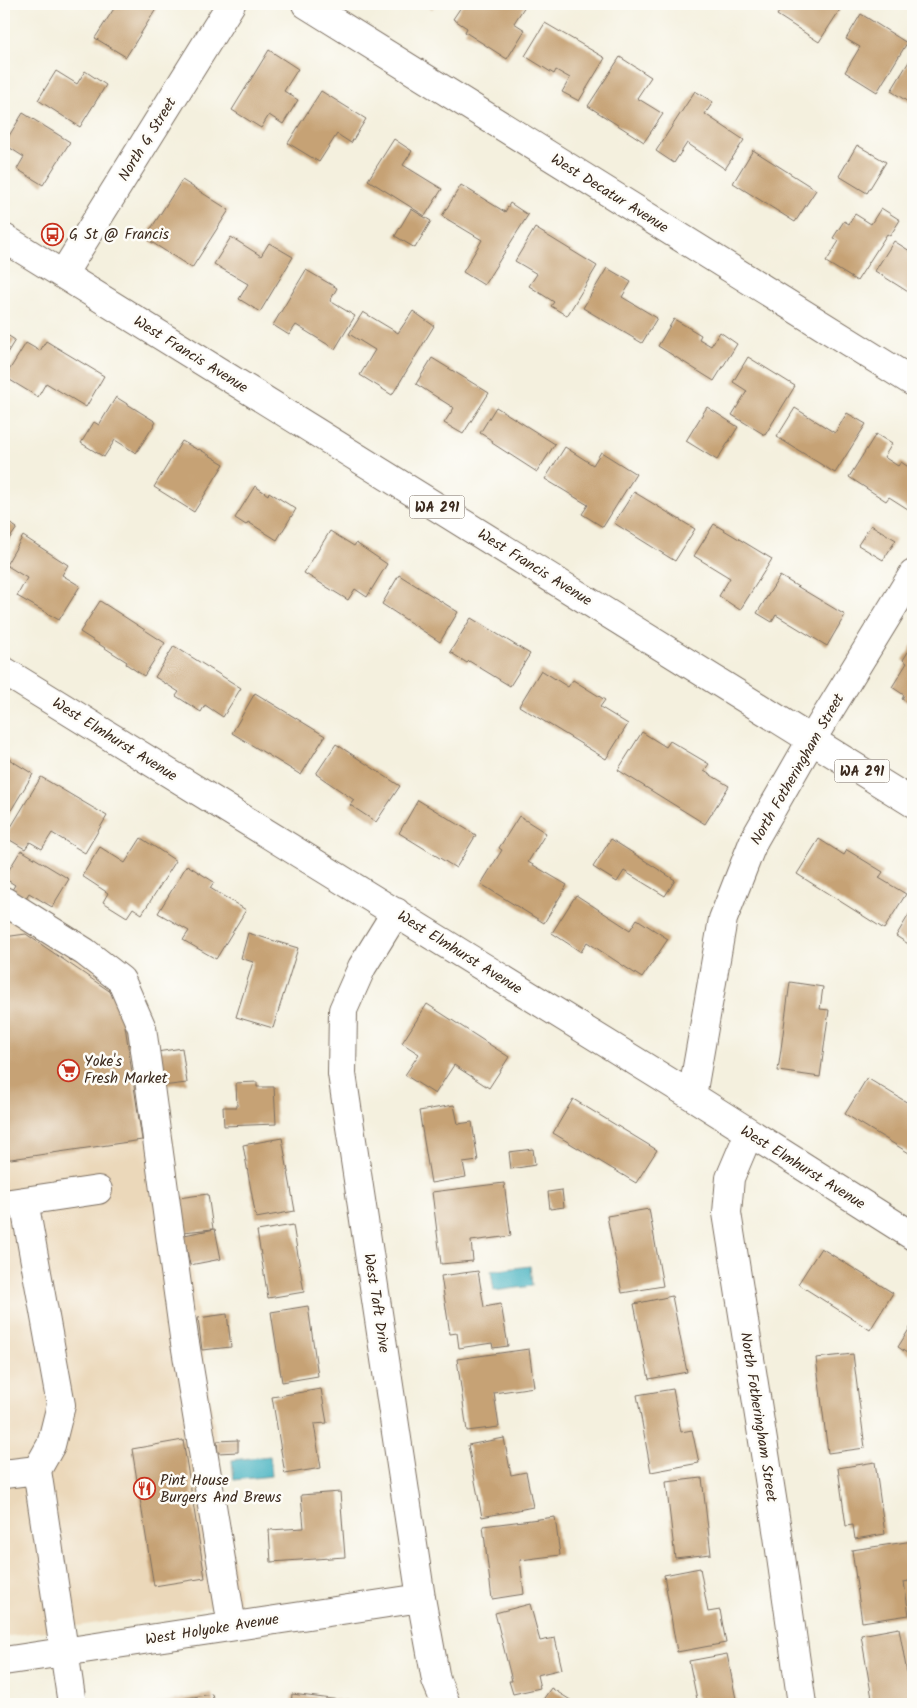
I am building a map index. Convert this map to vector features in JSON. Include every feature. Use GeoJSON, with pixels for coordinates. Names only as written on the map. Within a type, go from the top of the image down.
{"type":"FeatureCollection","features":[{"type":"Feature","properties":{"kind":"street","name":"North G Street"},"geometry":{"type":"LineString","coordinates":[[63,274],[231,4]]}},
{"type":"Feature","properties":{"kind":"street","name":"West Decatur Avenue"},"geometry":{"type":"LineString","coordinates":[[306,4],[913,382]]}},
{"type":"Feature","properties":{"kind":"street","name":"West Francis Avenue"},"geometry":{"type":"LineString","coordinates":[[4,238],[913,803]]}},
{"type":"Feature","properties":{"kind":"street","name":"North Fotheringham Street"},"geometry":{"type":"LineString","coordinates":[[692,1096],[723,919],[754,840],[812,739],[913,574]]}},
{"type":"Feature","properties":{"kind":"street","name":"West Elmhurst Avenue"},"geometry":{"type":"LineString","coordinates":[[4,670],[692,1096],[913,1236]]}},
{"type":"Feature","properties":{"kind":"street"},"geometry":{"type":"LineString","coordinates":[[4,901],[85,952],[121,980],[142,1028],[184,1337],[232,1626]]}},
{"type":"Feature","properties":{"kind":"street","name":"West Taft Drive"},"geometry":{"type":"LineString","coordinates":[[396,912],[362,967],[343,1010],[342,1074],[421,1598],[436,1680],[446,1704]]}},
{"type":"Feature","properties":{"kind":"street","name":"North Fotheringham Street"},"geometry":{"type":"LineString","coordinates":[[749,1133],[730,1178],[727,1213],[778,1536],[802,1704]]}},
{"type":"Feature","properties":{"kind":"street"},"geometry":{"type":"LineString","coordinates":[[72,1704],[37,1470],[50,1445],[61,1405],[14,1202],[98,1190]]}},
{"type":"Feature","properties":{"kind":"street"},"geometry":{"type":"LineString","coordinates":[[4,1474],[37,1470]]}},
{"type":"Feature","properties":{"kind":"street","name":"West Holyoke Avenue"},"geometry":{"type":"LineString","coordinates":[[4,1661],[421,1598]]}},
{"type":"Feature","properties":{"kind":"shaded area"},"geometry":{"type":"Polygon","coordinates":[[[4,890],[122,964],[158,1042],[240,1602],[4,1637],[4,890]]]}},
{"type":"Feature","properties":{"kind":"water"},"geometry":{"type":"Polygon","coordinates":[[[530,1266],[532,1286],[494,1291],[491,1271],[530,1266]]]}},
{"type":"Feature","properties":{"kind":"water"},"geometry":{"type":"Polygon","coordinates":[[[270,1456],[272,1476],[234,1480],[232,1460],[270,1456]]]}},
{"type":"Feature","properties":{"kind":"building"},"geometry":{"type":"Polygon","coordinates":[[[117,4],[154,4],[158,6],[126,57],[95,38],[117,4]]]}},
{"type":"Feature","properties":{"kind":"building"},"geometry":{"type":"Polygon","coordinates":[[[423,4],[435,4],[432,9],[423,4]]]}},
{"type":"Feature","properties":{"kind":"building"},"geometry":{"type":"Polygon","coordinates":[[[463,4],[521,4],[525,6],[514,23],[525,30],[507,59],[465,32],[467,28],[453,19],[463,4]]]}},
{"type":"Feature","properties":{"kind":"building"},"geometry":{"type":"Polygon","coordinates":[[[766,4],[835,4],[841,8],[819,42],[777,15],[779,12],[766,4]]]}},
{"type":"Feature","properties":{"kind":"building"},"geometry":{"type":"Polygon","coordinates":[[[861,14],[907,43],[877,92],[845,72],[860,47],[846,39],[861,14]]]}},
{"type":"Feature","properties":{"kind":"building"},"geometry":{"type":"Polygon","coordinates":[[[545,23],[605,58],[579,101],[562,92],[570,78],[556,70],[554,74],[525,56],[545,23]]]}},
{"type":"Feature","properties":{"kind":"building"},"geometry":{"type":"Polygon","coordinates":[[[269,50],[298,69],[284,91],[298,100],[283,124],[269,115],[261,128],[232,110],[269,50]]]}},
{"type":"Feature","properties":{"kind":"building"},"geometry":{"type":"Polygon","coordinates":[[[913,55],[913,105],[891,91],[913,55]]]}},
{"type":"Feature","properties":{"kind":"building"},"geometry":{"type":"Polygon","coordinates":[[[620,57],[651,77],[637,98],[663,114],[644,142],[588,106],[620,57]]]}},
{"type":"Feature","properties":{"kind":"building"},"geometry":{"type":"Polygon","coordinates":[[[56,71],[77,84],[85,71],[106,85],[80,127],[38,100],[56,71]]]}},
{"type":"Feature","properties":{"kind":"building"},"geometry":{"type":"Polygon","coordinates":[[[321,91],[366,119],[351,143],[337,134],[319,162],[288,143],[321,91]]]}},
{"type":"Feature","properties":{"kind":"building"},"geometry":{"type":"Polygon","coordinates":[[[695,91],[713,102],[705,114],[744,140],[725,169],[687,143],[674,163],[656,151],[695,91]]]}},
{"type":"Feature","properties":{"kind":"building"},"geometry":{"type":"Polygon","coordinates":[[[23,113],[70,142],[43,185],[17,169],[24,157],[4,144],[23,113]]]}},
{"type":"Feature","properties":{"kind":"building"},"geometry":{"type":"Polygon","coordinates":[[[394,139],[412,151],[403,165],[442,189],[425,216],[368,180],[394,139]]]}},
{"type":"Feature","properties":{"kind":"building"},"geometry":{"type":"Polygon","coordinates":[[[857,145],[886,162],[867,193],[839,176],[857,145]]]}},
{"type":"Feature","properties":{"kind":"building"},"geometry":{"type":"Polygon","coordinates":[[[753,150],[816,190],[795,222],[733,183],[753,150]]]}},
{"type":"Feature","properties":{"kind":"building"},"geometry":{"type":"Polygon","coordinates":[[[182,180],[229,210],[192,268],[145,238],[182,180]]]}},
{"type":"Feature","properties":{"kind":"building"},"geometry":{"type":"Polygon","coordinates":[[[461,185],[505,212],[510,203],[528,215],[484,285],[463,272],[482,240],[442,216],[461,185]]]}},
{"type":"Feature","properties":{"kind":"building"},"geometry":{"type":"Polygon","coordinates":[[[881,208],[900,220],[890,236],[887,234],[857,281],[826,262],[839,241],[833,238],[844,221],[849,224],[855,214],[871,224],[881,208]]]}},
{"type":"Feature","properties":{"kind":"building"},"geometry":{"type":"Polygon","coordinates":[[[411,209],[431,221],[415,248],[395,236],[411,209]]]}},
{"type":"Feature","properties":{"kind":"building"},"geometry":{"type":"Polygon","coordinates":[[[535,228],[597,266],[567,316],[551,306],[554,302],[529,286],[537,274],[515,261],[535,228]]]}},
{"type":"Feature","properties":{"kind":"building"},"geometry":{"type":"Polygon","coordinates":[[[231,237],[261,256],[269,243],[293,257],[260,312],[239,299],[248,284],[214,264],[231,237]]]}},
{"type":"Feature","properties":{"kind":"building"},"geometry":{"type":"Polygon","coordinates":[[[894,241],[913,253],[913,295],[875,271],[894,241]]]}},
{"type":"Feature","properties":{"kind":"building"},"geometry":{"type":"Polygon","coordinates":[[[607,268],[631,282],[622,297],[657,318],[642,343],[583,308],[607,268]]]}},
{"type":"Feature","properties":{"kind":"building"},"geometry":{"type":"Polygon","coordinates":[[[306,270],[337,288],[330,301],[355,316],[335,349],[296,325],[289,335],[273,325],[306,270]]]}},
{"type":"Feature","properties":{"kind":"building"},"geometry":{"type":"Polygon","coordinates":[[[413,311],[434,326],[392,395],[360,375],[375,350],[349,334],[363,312],[398,333],[413,311]]]}},
{"type":"Feature","properties":{"kind":"building"},"geometry":{"type":"Polygon","coordinates":[[[674,319],[701,335],[699,339],[711,346],[720,332],[737,344],[714,381],[658,346],[674,319]]]}},
{"type":"Feature","properties":{"kind":"building"},"geometry":{"type":"Polygon","coordinates":[[[4,333],[15,340],[4,358],[4,333]]]}},
{"type":"Feature","properties":{"kind":"building"},"geometry":{"type":"Polygon","coordinates":[[[46,341],[104,376],[86,407],[46,383],[38,397],[5,377],[26,343],[40,351],[46,341]]]}},
{"type":"Feature","properties":{"kind":"building"},"geometry":{"type":"Polygon","coordinates":[[[748,357],[795,386],[765,435],[732,415],[747,391],[733,382],[748,357]]]}},
{"type":"Feature","properties":{"kind":"building"},"geometry":{"type":"Polygon","coordinates":[[[432,358],[489,393],[463,434],[444,423],[454,408],[416,384],[432,358]]]}},
{"type":"Feature","properties":{"kind":"building"},"geometry":{"type":"Polygon","coordinates":[[[116,397],[156,422],[136,453],[115,440],[104,457],[81,443],[94,422],[99,425],[116,397]]]}},
{"type":"Feature","properties":{"kind":"building"},"geometry":{"type":"Polygon","coordinates":[[[496,407],[555,444],[537,472],[480,433],[496,407]]]}},
{"type":"Feature","properties":{"kind":"building"},"geometry":{"type":"Polygon","coordinates":[[[707,407],[738,427],[717,460],[686,441],[707,407]]]}},
{"type":"Feature","properties":{"kind":"building"},"geometry":{"type":"Polygon","coordinates":[[[795,408],[835,433],[847,413],[866,424],[835,473],[777,437],[795,408]]]}},
{"type":"Feature","properties":{"kind":"building"},"geometry":{"type":"Polygon","coordinates":[[[876,434],[892,444],[884,457],[898,466],[901,462],[913,470],[913,507],[911,511],[889,497],[886,501],[849,477],[876,434]]]}},
{"type":"Feature","properties":{"kind":"building"},"geometry":{"type":"Polygon","coordinates":[[[182,441],[224,464],[194,512],[154,487],[182,441]]]}},
{"type":"Feature","properties":{"kind":"building"},"geometry":{"type":"Polygon","coordinates":[[[565,447],[593,465],[601,452],[636,474],[603,527],[582,514],[588,505],[545,479],[565,447]]]}},
{"type":"Feature","properties":{"kind":"building"},"geometry":{"type":"Polygon","coordinates":[[[255,486],[268,495],[269,492],[296,509],[277,540],[248,522],[246,525],[235,518],[255,486]]]}},
{"type":"Feature","properties":{"kind":"building"},"geometry":{"type":"Polygon","coordinates":[[[634,492],[695,529],[675,561],[614,523],[634,492]]]}},
{"type":"Feature","properties":{"kind":"building"},"geometry":{"type":"Polygon","coordinates":[[[5,520],[17,528],[7,542],[4,540],[5,520]]]}},
{"type":"Feature","properties":{"kind":"building"},"geometry":{"type":"Polygon","coordinates":[[[714,524],[772,559],[740,610],[719,596],[730,578],[694,556],[714,524]]]}},
{"type":"Feature","properties":{"kind":"building"},"geometry":{"type":"Polygon","coordinates":[[[871,525],[896,540],[883,560],[858,545],[871,525]]]}},
{"type":"Feature","properties":{"kind":"building"},"geometry":{"type":"Polygon","coordinates":[[[330,531],[354,546],[356,543],[387,564],[367,597],[355,589],[348,600],[304,573],[330,531]]]}},
{"type":"Feature","properties":{"kind":"building"},"geometry":{"type":"Polygon","coordinates":[[[23,536],[68,565],[62,575],[80,586],[59,620],[17,596],[27,578],[6,565],[23,536]]]}},
{"type":"Feature","properties":{"kind":"building"},"geometry":{"type":"Polygon","coordinates":[[[399,575],[458,612],[440,642],[382,604],[399,575]]]}},
{"type":"Feature","properties":{"kind":"building"},"geometry":{"type":"Polygon","coordinates":[[[780,576],[845,615],[827,646],[776,615],[772,622],[757,613],[780,576]]]}},
{"type":"Feature","properties":{"kind":"building"},"geometry":{"type":"Polygon","coordinates":[[[100,601],[165,643],[144,676],[126,664],[127,662],[80,632],[100,601]]]}},
{"type":"Feature","properties":{"kind":"building"},"geometry":{"type":"Polygon","coordinates":[[[471,618],[530,654],[510,686],[469,661],[467,663],[450,652],[471,618]]]}},
{"type":"Feature","properties":{"kind":"building"},"geometry":{"type":"Polygon","coordinates":[[[913,644],[913,706],[902,699],[904,695],[892,687],[907,663],[903,660],[913,644]]]}},
{"type":"Feature","properties":{"kind":"building"},"geometry":{"type":"Polygon","coordinates":[[[174,646],[241,688],[223,717],[205,705],[201,712],[176,696],[179,692],[155,677],[174,646]]]}},
{"type":"Feature","properties":{"kind":"building"},"geometry":{"type":"Polygon","coordinates":[[[541,670],[568,687],[573,680],[605,700],[600,707],[628,724],[606,759],[519,706],[541,670]]]}},
{"type":"Feature","properties":{"kind":"building"},"geometry":{"type":"Polygon","coordinates":[[[255,693],[325,736],[301,775],[232,733],[255,693]]]}},
{"type":"Feature","properties":{"kind":"building"},"geometry":{"type":"Polygon","coordinates":[[[642,732],[666,747],[670,741],[709,764],[704,771],[729,786],[705,824],[618,770],[642,732]]]}},
{"type":"Feature","properties":{"kind":"building"},"geometry":{"type":"Polygon","coordinates":[[[336,744],[400,786],[376,822],[350,805],[354,800],[316,774],[336,744]]]}},
{"type":"Feature","properties":{"kind":"building"},"geometry":{"type":"Polygon","coordinates":[[[4,756],[33,774],[4,822],[4,756]]]}},
{"type":"Feature","properties":{"kind":"building"},"geometry":{"type":"Polygon","coordinates":[[[41,777],[107,816],[85,853],[52,833],[42,849],[30,842],[25,849],[5,837],[41,777]]]}},
{"type":"Feature","properties":{"kind":"building"},"geometry":{"type":"Polygon","coordinates":[[[418,800],[476,835],[456,868],[399,833],[418,800]]]}},
{"type":"Feature","properties":{"kind":"building"},"geometry":{"type":"Polygon","coordinates":[[[519,816],[546,833],[528,862],[567,885],[544,923],[481,884],[502,850],[499,848],[519,816]]]}},
{"type":"Feature","properties":{"kind":"building"},"geometry":{"type":"Polygon","coordinates":[[[141,838],[176,861],[142,914],[133,908],[127,917],[103,902],[108,893],[82,876],[100,847],[125,863],[141,838]]]}},
{"type":"Feature","properties":{"kind":"building"},"geometry":{"type":"Polygon","coordinates":[[[611,839],[675,880],[665,896],[624,871],[617,882],[593,867],[611,839]]]}},
{"type":"Feature","properties":{"kind":"building"},"geometry":{"type":"Polygon","coordinates":[[[819,839],[844,855],[847,850],[883,872],[879,878],[906,894],[884,929],[797,874],[819,839]]]}},
{"type":"Feature","properties":{"kind":"building"},"geometry":{"type":"Polygon","coordinates":[[[21,850],[69,879],[52,907],[29,893],[26,898],[12,890],[15,885],[4,878],[21,850]]]}},
{"type":"Feature","properties":{"kind":"building"},"geometry":{"type":"Polygon","coordinates":[[[187,865],[214,882],[210,888],[246,910],[216,959],[183,940],[189,931],[158,913],[187,865]]]}},
{"type":"Feature","properties":{"kind":"building"},"geometry":{"type":"Polygon","coordinates":[[[576,895],[630,930],[637,919],[668,939],[642,978],[587,942],[581,952],[552,933],[576,895]]]}},
{"type":"Feature","properties":{"kind":"building"},"geometry":{"type":"Polygon","coordinates":[[[913,908],[913,947],[896,936],[913,908]]]}},
{"type":"Feature","properties":{"kind":"building"},"geometry":{"type":"Polygon","coordinates":[[[248,933],[298,948],[273,1028],[236,1017],[253,962],[241,958],[248,933]]]}},
{"type":"Feature","properties":{"kind":"building","name":"Yoke's Fresh Market"},"geometry":{"type":"Polygon","coordinates":[[[26,934],[121,999],[142,1140],[4,1160],[4,937],[26,934]]]}},
{"type":"Feature","properties":{"kind":"building"},"geometry":{"type":"Polygon","coordinates":[[[790,982],[823,987],[820,1009],[829,1010],[820,1077],[778,1071],[790,982]]]}},
{"type":"Feature","properties":{"kind":"building"},"geometry":{"type":"Polygon","coordinates":[[[427,1004],[509,1057],[489,1088],[454,1065],[435,1094],[405,1075],[419,1054],[402,1043],[427,1004]]]}},
{"type":"Feature","properties":{"kind":"building"},"geometry":{"type":"Polygon","coordinates":[[[182,1048],[187,1083],[162,1086],[157,1052],[182,1048]]]}},
{"type":"Feature","properties":{"kind":"building"},"geometry":{"type":"Polygon","coordinates":[[[867,1078],[913,1106],[913,1146],[909,1153],[845,1114],[867,1078]]]}},
{"type":"Feature","properties":{"kind":"building"},"geometry":{"type":"Polygon","coordinates":[[[257,1082],[257,1087],[274,1087],[276,1124],[224,1126],[223,1107],[237,1107],[236,1083],[257,1082]]]}},
{"type":"Feature","properties":{"kind":"building"},"geometry":{"type":"Polygon","coordinates":[[[573,1099],[657,1150],[636,1183],[553,1133],[573,1099]]]}},
{"type":"Feature","properties":{"kind":"building"},"geometry":{"type":"Polygon","coordinates":[[[454,1105],[458,1124],[472,1122],[478,1161],[463,1163],[466,1177],[431,1183],[419,1111],[454,1105]]]}},
{"type":"Feature","properties":{"kind":"building"},"geometry":{"type":"Polygon","coordinates":[[[282,1138],[295,1211],[256,1218],[243,1145],[282,1138]]]}},
{"type":"Feature","properties":{"kind":"building"},"geometry":{"type":"Polygon","coordinates":[[[533,1149],[535,1165],[511,1169],[509,1152],[533,1149]]]}},
{"type":"Feature","properties":{"kind":"building"},"geometry":{"type":"Polygon","coordinates":[[[504,1183],[511,1236],[471,1241],[473,1261],[441,1264],[432,1192],[504,1183]]]}},
{"type":"Feature","properties":{"kind":"building"},"geometry":{"type":"Polygon","coordinates":[[[562,1190],[564,1207],[550,1209],[548,1192],[562,1190]]]}},
{"type":"Feature","properties":{"kind":"building"},"geometry":{"type":"Polygon","coordinates":[[[208,1194],[213,1229],[183,1232],[178,1198],[208,1194]]]}},
{"type":"Feature","properties":{"kind":"building"},"geometry":{"type":"Polygon","coordinates":[[[649,1209],[663,1286],[622,1293],[607,1216],[649,1209]]]}},
{"type":"Feature","properties":{"kind":"building"},"geometry":{"type":"Polygon","coordinates":[[[293,1225],[304,1292],[268,1298],[257,1231],[293,1225]]]}},
{"type":"Feature","properties":{"kind":"building"},"geometry":{"type":"Polygon","coordinates":[[[215,1229],[221,1259],[190,1265],[184,1235],[215,1229]]]}},
{"type":"Feature","properties":{"kind":"building"},"geometry":{"type":"Polygon","coordinates":[[[821,1248],[893,1293],[870,1330],[798,1284],[821,1248]]]}},
{"type":"Feature","properties":{"kind":"building"},"geometry":{"type":"Polygon","coordinates":[[[478,1271],[484,1307],[501,1304],[508,1346],[493,1348],[492,1343],[459,1348],[457,1333],[450,1334],[441,1276],[478,1271]]]}},
{"type":"Feature","properties":{"kind":"building"},"geometry":{"type":"Polygon","coordinates":[[[672,1296],[687,1372],[649,1379],[634,1304],[672,1296]]]}},
{"type":"Feature","properties":{"kind":"building"},"geometry":{"type":"Polygon","coordinates":[[[308,1306],[318,1376],[282,1382],[271,1312],[308,1306]]]}},
{"type":"Feature","properties":{"kind":"building"},"geometry":{"type":"Polygon","coordinates":[[[227,1314],[231,1347],[202,1350],[198,1318],[227,1314]]]}},
{"type":"Feature","properties":{"kind":"building"},"geometry":{"type":"Polygon","coordinates":[[[913,1323],[913,1357],[898,1347],[913,1323]]]}},
{"type":"Feature","properties":{"kind":"building"},"geometry":{"type":"Polygon","coordinates":[[[529,1349],[534,1387],[494,1393],[499,1427],[467,1431],[457,1359],[529,1349]]]}},
{"type":"Feature","properties":{"kind":"building"},"geometry":{"type":"Polygon","coordinates":[[[853,1354],[865,1448],[828,1453],[816,1358],[853,1354]]]}},
{"type":"Feature","properties":{"kind":"building"},"geometry":{"type":"Polygon","coordinates":[[[321,1389],[327,1423],[314,1424],[321,1468],[285,1474],[272,1397],[321,1389]]]}},
{"type":"Feature","properties":{"kind":"building"},"geometry":{"type":"Polygon","coordinates":[[[673,1389],[681,1432],[692,1430],[699,1463],[651,1472],[637,1395],[673,1389]]]}},
{"type":"Feature","properties":{"kind":"building"},"geometry":{"type":"Polygon","coordinates":[[[504,1438],[511,1475],[526,1472],[533,1507],[482,1517],[468,1445],[504,1438]]]}},
{"type":"Feature","properties":{"kind":"building"},"geometry":{"type":"Polygon","coordinates":[[[183,1440],[205,1578],[154,1586],[132,1449],[183,1440]]]}},
{"type":"Feature","properties":{"kind":"building"},"geometry":{"type":"Polygon","coordinates":[[[238,1440],[238,1452],[218,1453],[217,1441],[238,1440]]]}},
{"type":"Feature","properties":{"kind":"building"},"geometry":{"type":"Polygon","coordinates":[[[875,1462],[885,1534],[855,1539],[853,1525],[846,1526],[838,1468],[875,1462]]]}},
{"type":"Feature","properties":{"kind":"building"},"geometry":{"type":"Polygon","coordinates":[[[702,1478],[711,1554],[675,1558],[666,1482],[702,1478]]]}},
{"type":"Feature","properties":{"kind":"building"},"geometry":{"type":"Polygon","coordinates":[[[340,1492],[345,1557],[271,1562],[269,1530],[304,1528],[301,1495],[340,1492]]]}},
{"type":"Feature","properties":{"kind":"building"},"geometry":{"type":"Polygon","coordinates":[[[555,1517],[560,1555],[520,1560],[524,1594],[492,1599],[483,1526],[555,1517]]]}},
{"type":"Feature","properties":{"kind":"building"},"geometry":{"type":"Polygon","coordinates":[[[913,1541],[913,1580],[904,1582],[909,1615],[862,1622],[852,1550],[913,1541]]]}},
{"type":"Feature","properties":{"kind":"building"},"geometry":{"type":"Polygon","coordinates":[[[700,1568],[708,1612],[720,1610],[726,1643],[677,1652],[664,1575],[700,1568]]]}},
{"type":"Feature","properties":{"kind":"building"},"geometry":{"type":"Polygon","coordinates":[[[530,1604],[540,1641],[555,1638],[562,1669],[537,1675],[540,1688],[513,1694],[509,1681],[512,1681],[495,1613],[530,1604]]]}},
{"type":"Feature","properties":{"kind":"building"},"geometry":{"type":"Polygon","coordinates":[[[899,1628],[912,1701],[894,1704],[873,1704],[861,1635],[899,1628]]]}},
{"type":"Feature","properties":{"kind":"building"},"geometry":{"type":"Polygon","coordinates":[[[727,1654],[737,1704],[698,1704],[689,1661],[727,1654]]]}},
{"type":"Feature","properties":{"kind":"building"},"geometry":{"type":"Polygon","coordinates":[[[551,1688],[577,1704],[540,1704],[551,1688]]]}},
{"type":"Feature","properties":{"kind":"building"},"geometry":{"type":"Polygon","coordinates":[[[212,1694],[214,1704],[155,1703],[212,1694]]]}},
{"type":"Feature","properties":{"kind":"building"},"geometry":{"type":"Polygon","coordinates":[[[292,1694],[364,1703],[364,1704],[291,1704],[292,1694]]]}},
{"type":"Feature","properties":{"kind":"place","name":"G St @ Francis"},"geometry":{"type":"Point","coordinates":[53,234]}},
{"type":"Feature","properties":{"kind":"place","name":"Yoke's Fresh Market"},"geometry":{"type":"Point","coordinates":[68,1070]}},
{"type":"Feature","properties":{"kind":"place","name":"Pint House Burgers And Brews"},"geometry":{"type":"Point","coordinates":[144,1489]}}]}
